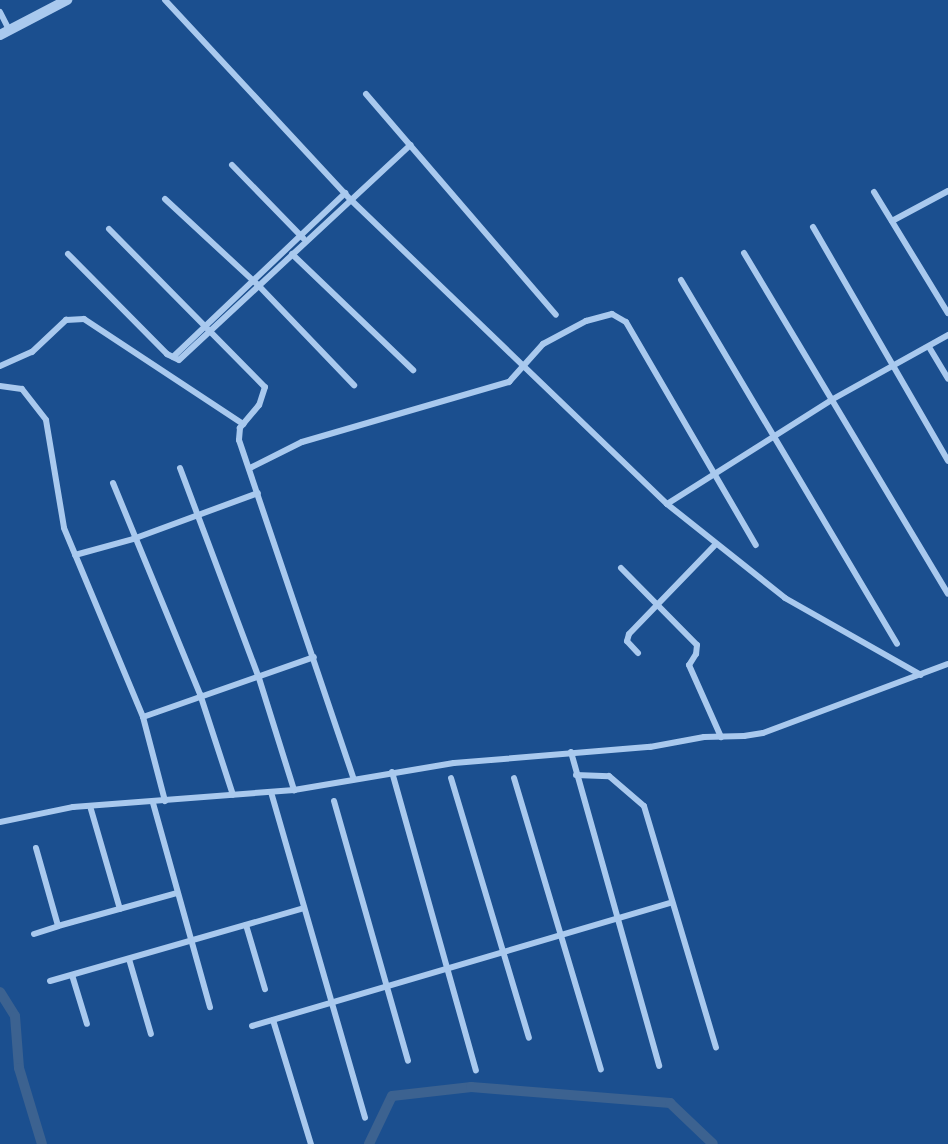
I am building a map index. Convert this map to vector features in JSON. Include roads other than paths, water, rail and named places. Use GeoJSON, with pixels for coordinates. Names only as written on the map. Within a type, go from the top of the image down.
{"type":"FeatureCollection","features":[{"type":"Feature","properties":{"kind":"street"},"geometry":{"type":"LineString","coordinates":[[0,12],[4,33],[67,0]]}},
{"type":"Feature","properties":{"kind":"street"},"geometry":{"type":"LineString","coordinates":[[165,0],[345,194],[667,504],[784,598],[921,675]]}},
{"type":"Feature","properties":{"kind":"street"},"geometry":{"type":"LineString","coordinates":[[366,94],[556,315]]}},
{"type":"Feature","properties":{"kind":"street"},"geometry":{"type":"LineString","coordinates":[[256,283],[292,254],[303,238],[351,200],[410,145]]}},
{"type":"Feature","properties":{"kind":"street"},"geometry":{"type":"LineString","coordinates":[[232,165],[303,238]]}},
{"type":"Feature","properties":{"kind":"street"},"geometry":{"type":"LineString","coordinates":[[892,221],[948,191]]}},
{"type":"Feature","properties":{"kind":"street"},"geometry":{"type":"LineString","coordinates":[[874,192],[948,313]]}},
{"type":"Feature","properties":{"kind":"street"},"geometry":{"type":"LineString","coordinates":[[68,254],[173,357],[182,359],[210,328],[345,194]]}},
{"type":"Feature","properties":{"kind":"street"},"geometry":{"type":"LineString","coordinates":[[165,199],[256,283],[354,385]]}},
{"type":"Feature","properties":{"kind":"street"},"geometry":{"type":"LineString","coordinates":[[813,226],[948,461]]}},
{"type":"Feature","properties":{"kind":"street"},"geometry":{"type":"LineString","coordinates":[[109,229],[210,328],[265,387],[259,405],[243,424],[239,440],[354,779]]}},
{"type":"Feature","properties":{"kind":"street"},"geometry":{"type":"LineString","coordinates":[[744,253],[948,594]]}},
{"type":"Feature","properties":{"kind":"street"},"geometry":{"type":"LineString","coordinates":[[292,254],[413,370]]}},
{"type":"Feature","properties":{"kind":"street"},"geometry":{"type":"LineString","coordinates":[[681,280],[897,644]]}},
{"type":"Feature","properties":{"kind":"street"},"geometry":{"type":"LineString","coordinates":[[250,468],[302,442],[509,382],[522,363],[543,344],[586,321],[620,316],[756,545]]}},
{"type":"Feature","properties":{"kind":"street"},"geometry":{"type":"LineString","coordinates":[[0,366],[32,352],[66,320],[84,319],[243,424]]}},
{"type":"Feature","properties":{"kind":"street"},"geometry":{"type":"LineString","coordinates":[[667,504],[833,399],[948,335]]}},
{"type":"Feature","properties":{"kind":"street"},"geometry":{"type":"LineString","coordinates":[[929,347],[948,379]]}},
{"type":"Feature","properties":{"kind":"street"},"geometry":{"type":"LineString","coordinates":[[0,386],[22,389],[46,420],[64,528],[143,717],[165,801]]}},
{"type":"Feature","properties":{"kind":"street"},"geometry":{"type":"LineString","coordinates":[[180,468],[258,675],[294,790]]}},
{"type":"Feature","properties":{"kind":"street"},"geometry":{"type":"LineString","coordinates":[[113,483],[133,539],[200,694],[233,795]]}},
{"type":"Feature","properties":{"kind":"street"},"geometry":{"type":"LineString","coordinates":[[75,555],[133,539],[258,493]]}},
{"type":"Feature","properties":{"kind":"street"},"geometry":{"type":"LineString","coordinates":[[638,653],[627,638],[715,544]]}},
{"type":"Feature","properties":{"kind":"street"},"geometry":{"type":"LineString","coordinates":[[621,568],[697,645],[696,654],[689,665],[721,737]]}},
{"type":"Feature","properties":{"kind":"street"},"geometry":{"type":"LineString","coordinates":[[143,717],[200,694],[314,657]]}},
{"type":"Feature","properties":{"kind":"street"},"geometry":{"type":"LineString","coordinates":[[0,822],[37,812],[294,790],[392,772],[763,733],[948,664]]}},
{"type":"Feature","properties":{"kind":"street"},"geometry":{"type":"LineString","coordinates":[[571,752],[615,918],[658,1066]]}},
{"type":"Feature","properties":{"kind":"street"},"geometry":{"type":"LineString","coordinates":[[392,772],[476,1070]]}},
{"type":"Feature","properties":{"kind":"street"},"geometry":{"type":"LineString","coordinates":[[576,775],[609,776],[644,806],[670,903],[716,1047]]}},
{"type":"Feature","properties":{"kind":"street"},"geometry":{"type":"LineString","coordinates":[[451,778],[529,1038]]}},
{"type":"Feature","properties":{"kind":"street"},"geometry":{"type":"LineString","coordinates":[[513,778],[601,1069]]}},
{"type":"Feature","properties":{"kind":"street"},"geometry":{"type":"LineString","coordinates":[[271,792],[330,1004],[365,1118]]}},
{"type":"Feature","properties":{"kind":"street"},"geometry":{"type":"LineString","coordinates":[[334,801],[408,1061]]}},
{"type":"Feature","properties":{"kind":"street"},"geometry":{"type":"LineString","coordinates":[[153,803],[210,1007]]}},
{"type":"Feature","properties":{"kind":"street"},"geometry":{"type":"LineString","coordinates":[[90,806],[120,909]]}},
{"type":"Feature","properties":{"kind":"street"},"geometry":{"type":"LineString","coordinates":[[36,848],[58,926]]}},
{"type":"Feature","properties":{"kind":"street"},"geometry":{"type":"LineString","coordinates":[[34,934],[177,893]]}},
{"type":"Feature","properties":{"kind":"street"},"geometry":{"type":"LineString","coordinates":[[252,1026],[387,989],[561,934],[670,903]]}},
{"type":"Feature","properties":{"kind":"street"},"geometry":{"type":"LineString","coordinates":[[50,981],[304,908]]}},
{"type":"Feature","properties":{"kind":"street"},"geometry":{"type":"LineString","coordinates":[[246,925],[265,989]]}},
{"type":"Feature","properties":{"kind":"street"},"geometry":{"type":"LineString","coordinates":[[129,959],[150,1034]]}},
{"type":"Feature","properties":{"kind":"street"},"geometry":{"type":"LineString","coordinates":[[72,975],[87,1024]]}},
{"type":"Feature","properties":{"kind":"street"},"geometry":{"type":"LineString","coordinates":[[273,1020],[311,1144]]}},
{"type":"Feature","properties":{"kind":"waterway"},"geometry":{"type":"LineString","coordinates":[[0,992],[15,1016],[19,1068],[42,1144]]}},
{"type":"Feature","properties":{"kind":"waterway"},"geometry":{"type":"LineString","coordinates":[[369,1144],[392,1096],[471,1087],[670,1103],[713,1144]]}}]}
